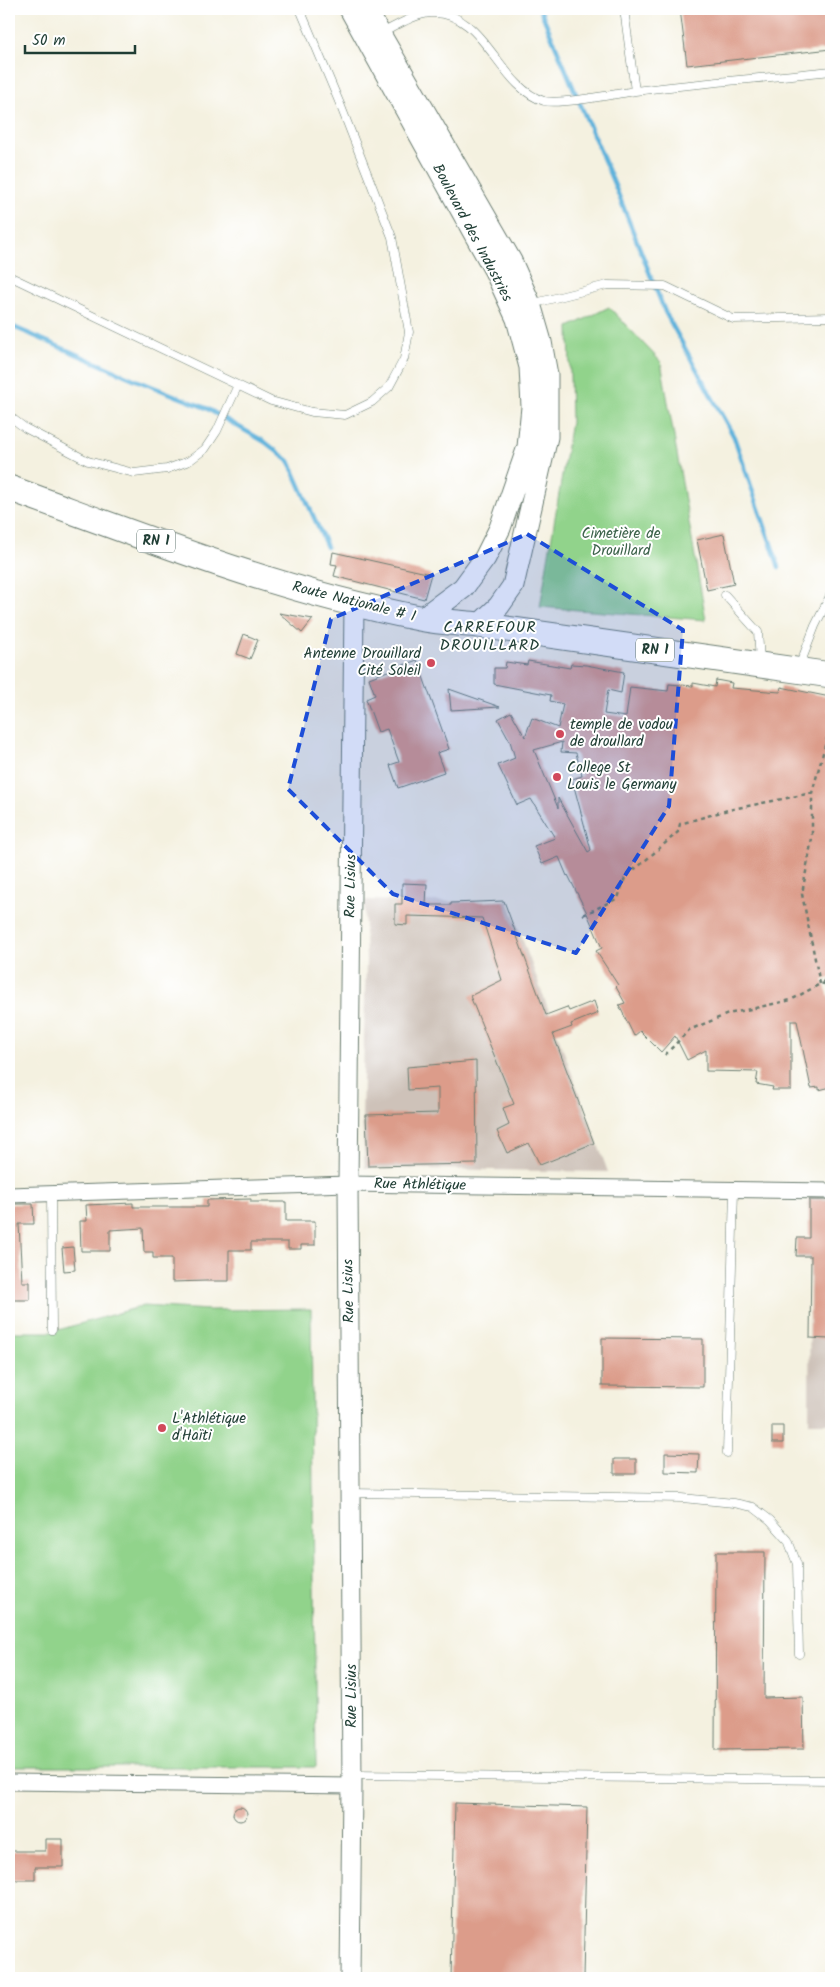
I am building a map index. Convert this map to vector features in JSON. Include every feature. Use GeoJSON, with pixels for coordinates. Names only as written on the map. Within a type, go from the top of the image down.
{"type":"FeatureCollection","features":[{"type":"Feature","properties":{"kind":"main road","name":"Boulevard des Industries"},"geometry":{"type":"LineString","coordinates":[[350,9],[495,271],[517,319],[530,368],[532,407],[528,447],[500,528],[485,558],[463,588],[421,619]]}},
{"type":"Feature","properties":{"kind":"main road","name":"Boulevard des Industries"},"geometry":{"type":"LineString","coordinates":[[366,9],[512,262],[530,304],[541,342],[547,375],[547,437],[513,586],[499,606],[479,624]]}},
{"type":"Feature","properties":{"kind":"main road","name":"Route Nationale # 1"},"geometry":{"type":"LineString","coordinates":[[9,488],[189,553],[304,591],[421,619],[479,624],[831,675]]}},
{"type":"Feature","properties":{"kind":"street","name":"Rue Lisius"},"geometry":{"type":"LineString","coordinates":[[350,1978],[352,1780],[348,1184],[351,603]]}},
{"type":"Feature","properties":{"kind":"street","name":"Rue Athlétique"},"geometry":{"type":"LineString","coordinates":[[9,1195],[348,1184],[831,1191]]}},
{"type":"Feature","properties":{"kind":"street"},"geometry":{"type":"LineString","coordinates":[[9,1782],[352,1780]]}},
{"type":"Feature","properties":{"kind":"lane"},"geometry":{"type":"LineString","coordinates":[[9,276],[271,400],[312,412],[345,415],[372,402],[389,387],[404,359],[409,332],[392,237],[340,104],[300,9]]}},
{"type":"Feature","properties":{"kind":"lane"},"geometry":{"type":"LineString","coordinates":[[624,9],[635,91]]}},
{"type":"Feature","properties":{"kind":"lane"},"geometry":{"type":"LineString","coordinates":[[380,33],[413,18],[431,13],[459,19],[470,27],[516,83],[530,94],[551,102],[635,91],[831,71]]}},
{"type":"Feature","properties":{"kind":"lane"},"geometry":{"type":"LineString","coordinates":[[530,304],[607,285],[665,286],[733,319],[831,317]]}},
{"type":"Feature","properties":{"kind":"lane"},"geometry":{"type":"LineString","coordinates":[[9,416],[25,428],[88,461],[134,473],[166,469],[189,461],[205,449],[217,431],[238,385]]}},
{"type":"Feature","properties":{"kind":"lane"},"geometry":{"type":"LineString","coordinates":[[798,671],[815,626],[831,594]]}},
{"type":"Feature","properties":{"kind":"lane"},"geometry":{"type":"LineString","coordinates":[[726,595],[758,632],[760,666]]}},
{"type":"Feature","properties":{"kind":"lane"},"geometry":{"type":"LineString","coordinates":[[728,1453],[734,1190]]}},
{"type":"Feature","properties":{"kind":"lane"},"geometry":{"type":"LineString","coordinates":[[51,1194],[52,1330]]}},
{"type":"Feature","properties":{"kind":"lane"},"geometry":{"type":"LineString","coordinates":[[350,1493],[682,1498],[734,1503],[752,1507],[770,1520],[788,1540],[796,1564],[799,1654]]}},
{"type":"Feature","properties":{"kind":"lane"},"geometry":{"type":"LineString","coordinates":[[352,1780],[831,1780]]}},
{"type":"Feature","properties":{"kind":"path"},"geometry":{"type":"LineString","coordinates":[[820,984],[802,894],[812,838],[812,793],[831,724]]}},
{"type":"Feature","properties":{"kind":"path"},"geometry":{"type":"LineString","coordinates":[[583,915],[618,898],[626,875],[678,832],[680,824],[752,805],[812,793]]}},
{"type":"Feature","properties":{"kind":"path"},"geometry":{"type":"LineString","coordinates":[[665,1055],[689,1030],[728,1014],[791,1000],[820,984],[831,983]]}},
{"type":"Feature","properties":{"kind":"highlighted area"},"geometry":{"type":"Polygon","coordinates":[[[527,534],[683,630],[669,806],[576,953],[393,894],[288,789],[331,619],[527,534]]]}},
{"type":"Feature","properties":{"kind":"shaded area"},"geometry":{"type":"Polygon","coordinates":[[[364,900],[478,902],[508,900],[608,1172],[365,1168],[362,1117],[366,961],[364,900]]]}},
{"type":"Feature","properties":{"kind":"shaded area"},"geometry":{"type":"Polygon","coordinates":[[[808,1197],[831,1197],[831,1423],[809,1423],[810,1259],[797,1258],[796,1240],[809,1238],[808,1197]]]}},
{"type":"Feature","properties":{"kind":"green space","name":"Cimetière de Drouillard"},"geometry":{"type":"Polygon","coordinates":[[[609,307],[661,362],[706,620],[540,607],[571,422],[569,327],[609,307]]]}},
{"type":"Feature","properties":{"kind":"green space"},"geometry":{"type":"Polygon","coordinates":[[[143,1306],[209,1310],[311,1309],[316,1767],[9,1767],[9,1332],[51,1332],[143,1306]]]}},
{"type":"Feature","properties":{"kind":"building"},"geometry":{"type":"Polygon","coordinates":[[[680,9],[831,9],[831,49],[687,65],[680,9]]]}},
{"type":"Feature","properties":{"kind":"building"},"geometry":{"type":"Polygon","coordinates":[[[724,534],[734,584],[707,590],[697,540],[724,534]]]}},
{"type":"Feature","properties":{"kind":"building"},"geometry":{"type":"Polygon","coordinates":[[[333,552],[431,574],[424,599],[334,576],[337,565],[331,564],[333,552]]]}},
{"type":"Feature","properties":{"kind":"building"},"geometry":{"type":"Polygon","coordinates":[[[279,613],[313,619],[302,633],[279,613]]]}},
{"type":"Feature","properties":{"kind":"building"},"geometry":{"type":"Polygon","coordinates":[[[244,634],[258,640],[250,659],[237,654],[244,634]]]}},
{"type":"Feature","properties":{"kind":"building"},"geometry":{"type":"Polygon","coordinates":[[[417,660],[449,749],[437,753],[444,772],[398,788],[390,765],[399,762],[387,729],[378,732],[366,699],[375,695],[369,678],[417,660]]]}},
{"type":"Feature","properties":{"kind":"building"},"geometry":{"type":"Polygon","coordinates":[[[528,661],[570,668],[571,664],[586,665],[624,672],[621,693],[608,690],[604,714],[626,717],[630,687],[668,691],[669,684],[693,686],[693,683],[715,687],[716,680],[732,683],[731,688],[780,692],[781,687],[830,697],[828,711],[831,711],[831,978],[823,980],[831,1002],[831,1068],[829,1069],[831,1087],[819,1090],[819,1087],[811,1088],[797,1021],[791,1021],[791,1090],[772,1090],[773,1087],[756,1084],[758,1072],[706,1071],[706,1050],[687,1060],[675,1036],[661,1052],[640,1031],[634,1036],[619,1005],[625,1003],[616,987],[618,985],[596,951],[602,948],[559,857],[542,864],[534,846],[555,838],[531,799],[517,805],[498,765],[515,758],[510,741],[498,719],[511,712],[525,737],[532,718],[558,728],[563,704],[550,701],[551,695],[494,684],[494,668],[505,668],[506,662],[527,665],[528,661]],[[562,742],[534,750],[558,808],[558,798],[588,852],[591,850],[572,779],[582,776],[576,753],[561,752],[562,742]]]}},
{"type":"Feature","properties":{"kind":"building"},"geometry":{"type":"Polygon","coordinates":[[[449,689],[500,707],[451,710],[449,689]]]}},
{"type":"Feature","properties":{"kind":"building"},"geometry":{"type":"Polygon","coordinates":[[[402,883],[427,884],[426,905],[504,901],[546,1015],[567,1007],[569,1011],[594,1001],[598,1013],[571,1024],[572,1027],[553,1034],[594,1143],[540,1165],[529,1143],[507,1153],[497,1131],[509,1125],[503,1108],[514,1104],[470,996],[502,980],[482,918],[407,916],[407,925],[395,924],[395,904],[402,904],[402,883]]]}},
{"type":"Feature","properties":{"kind":"building"},"geometry":{"type":"Polygon","coordinates":[[[476,1061],[477,1164],[368,1166],[366,1115],[438,1113],[438,1088],[408,1090],[407,1067],[476,1061]]]}},
{"type":"Feature","properties":{"kind":"building"},"geometry":{"type":"Polygon","coordinates":[[[251,1199],[251,1202],[286,1202],[286,1221],[315,1221],[315,1245],[301,1245],[301,1249],[288,1249],[288,1242],[251,1242],[251,1250],[229,1250],[229,1281],[172,1282],[172,1258],[153,1258],[153,1252],[144,1252],[143,1228],[110,1230],[110,1251],[81,1251],[80,1221],[87,1221],[86,1205],[133,1203],[133,1207],[207,1207],[207,1200],[251,1199]]]}},
{"type":"Feature","properties":{"kind":"building"},"geometry":{"type":"Polygon","coordinates":[[[809,1200],[831,1200],[831,1324],[829,1324],[829,1339],[810,1338],[811,1256],[796,1256],[797,1238],[809,1238],[809,1200]]]}},
{"type":"Feature","properties":{"kind":"building"},"geometry":{"type":"Polygon","coordinates":[[[9,1204],[33,1204],[34,1224],[19,1224],[22,1282],[30,1282],[30,1300],[9,1300],[9,1204]]]}},
{"type":"Feature","properties":{"kind":"building"},"geometry":{"type":"Polygon","coordinates":[[[73,1247],[75,1270],[64,1271],[62,1248],[73,1247]]]}},
{"type":"Feature","properties":{"kind":"building"},"geometry":{"type":"Polygon","coordinates":[[[602,1338],[703,1339],[703,1387],[602,1386],[602,1338]]]}},
{"type":"Feature","properties":{"kind":"building"},"geometry":{"type":"Polygon","coordinates":[[[772,1426],[783,1426],[783,1443],[772,1443],[772,1426]]]}},
{"type":"Feature","properties":{"kind":"building"},"geometry":{"type":"Polygon","coordinates":[[[665,1453],[699,1454],[698,1473],[665,1472],[665,1453]]]}},
{"type":"Feature","properties":{"kind":"building"},"geometry":{"type":"Polygon","coordinates":[[[614,1459],[636,1459],[636,1474],[614,1474],[614,1459]]]}},
{"type":"Feature","properties":{"kind":"building"},"geometry":{"type":"Polygon","coordinates":[[[716,1552],[765,1552],[764,1698],[803,1697],[804,1749],[715,1750],[716,1552]]]}},
{"type":"Feature","properties":{"kind":"building"},"geometry":{"type":"Polygon","coordinates":[[[455,1803],[587,1807],[583,1978],[451,1978],[455,1803]]]}},
{"type":"Feature","properties":{"kind":"building"},"geometry":{"type":"Polygon","coordinates":[[[237,1807],[243,1807],[247,1814],[243,1821],[237,1821],[233,1817],[233,1811],[237,1807]]]}},
{"type":"Feature","properties":{"kind":"building"},"geometry":{"type":"Polygon","coordinates":[[[45,1839],[63,1839],[63,1867],[35,1867],[35,1880],[9,1880],[9,1851],[45,1851],[45,1839]]]}},
{"type":"Feature","properties":{"kind":"waterway"},"geometry":{"type":"LineString","coordinates":[[540,9],[615,186],[665,312],[734,437],[779,567]]}},
{"type":"Feature","properties":{"kind":"waterway"},"geometry":{"type":"LineString","coordinates":[[9,325],[206,408],[265,442],[289,461],[327,547]]}},
{"type":"Feature","properties":{"kind":"place","name":"Antenne Drouillard Cité Soleil"},"geometry":{"type":"Point","coordinates":[431,663]}},
{"type":"Feature","properties":{"kind":"place","name":"temple de vodou de droullard"},"geometry":{"type":"Point","coordinates":[560,734]}},
{"type":"Feature","properties":{"kind":"place","name":"College St Louis le Germany"},"geometry":{"type":"Point","coordinates":[557,777]}},
{"type":"Feature","properties":{"kind":"place","name":"L'Athlétique d'Haïti"},"geometry":{"type":"Point","coordinates":[162,1428]}},
{"type":"Feature","properties":{"kind":"district","name":"CARREFOUR DROUILLARD"},"geometry":{"type":"Point","coordinates":[490,636]}}]}
